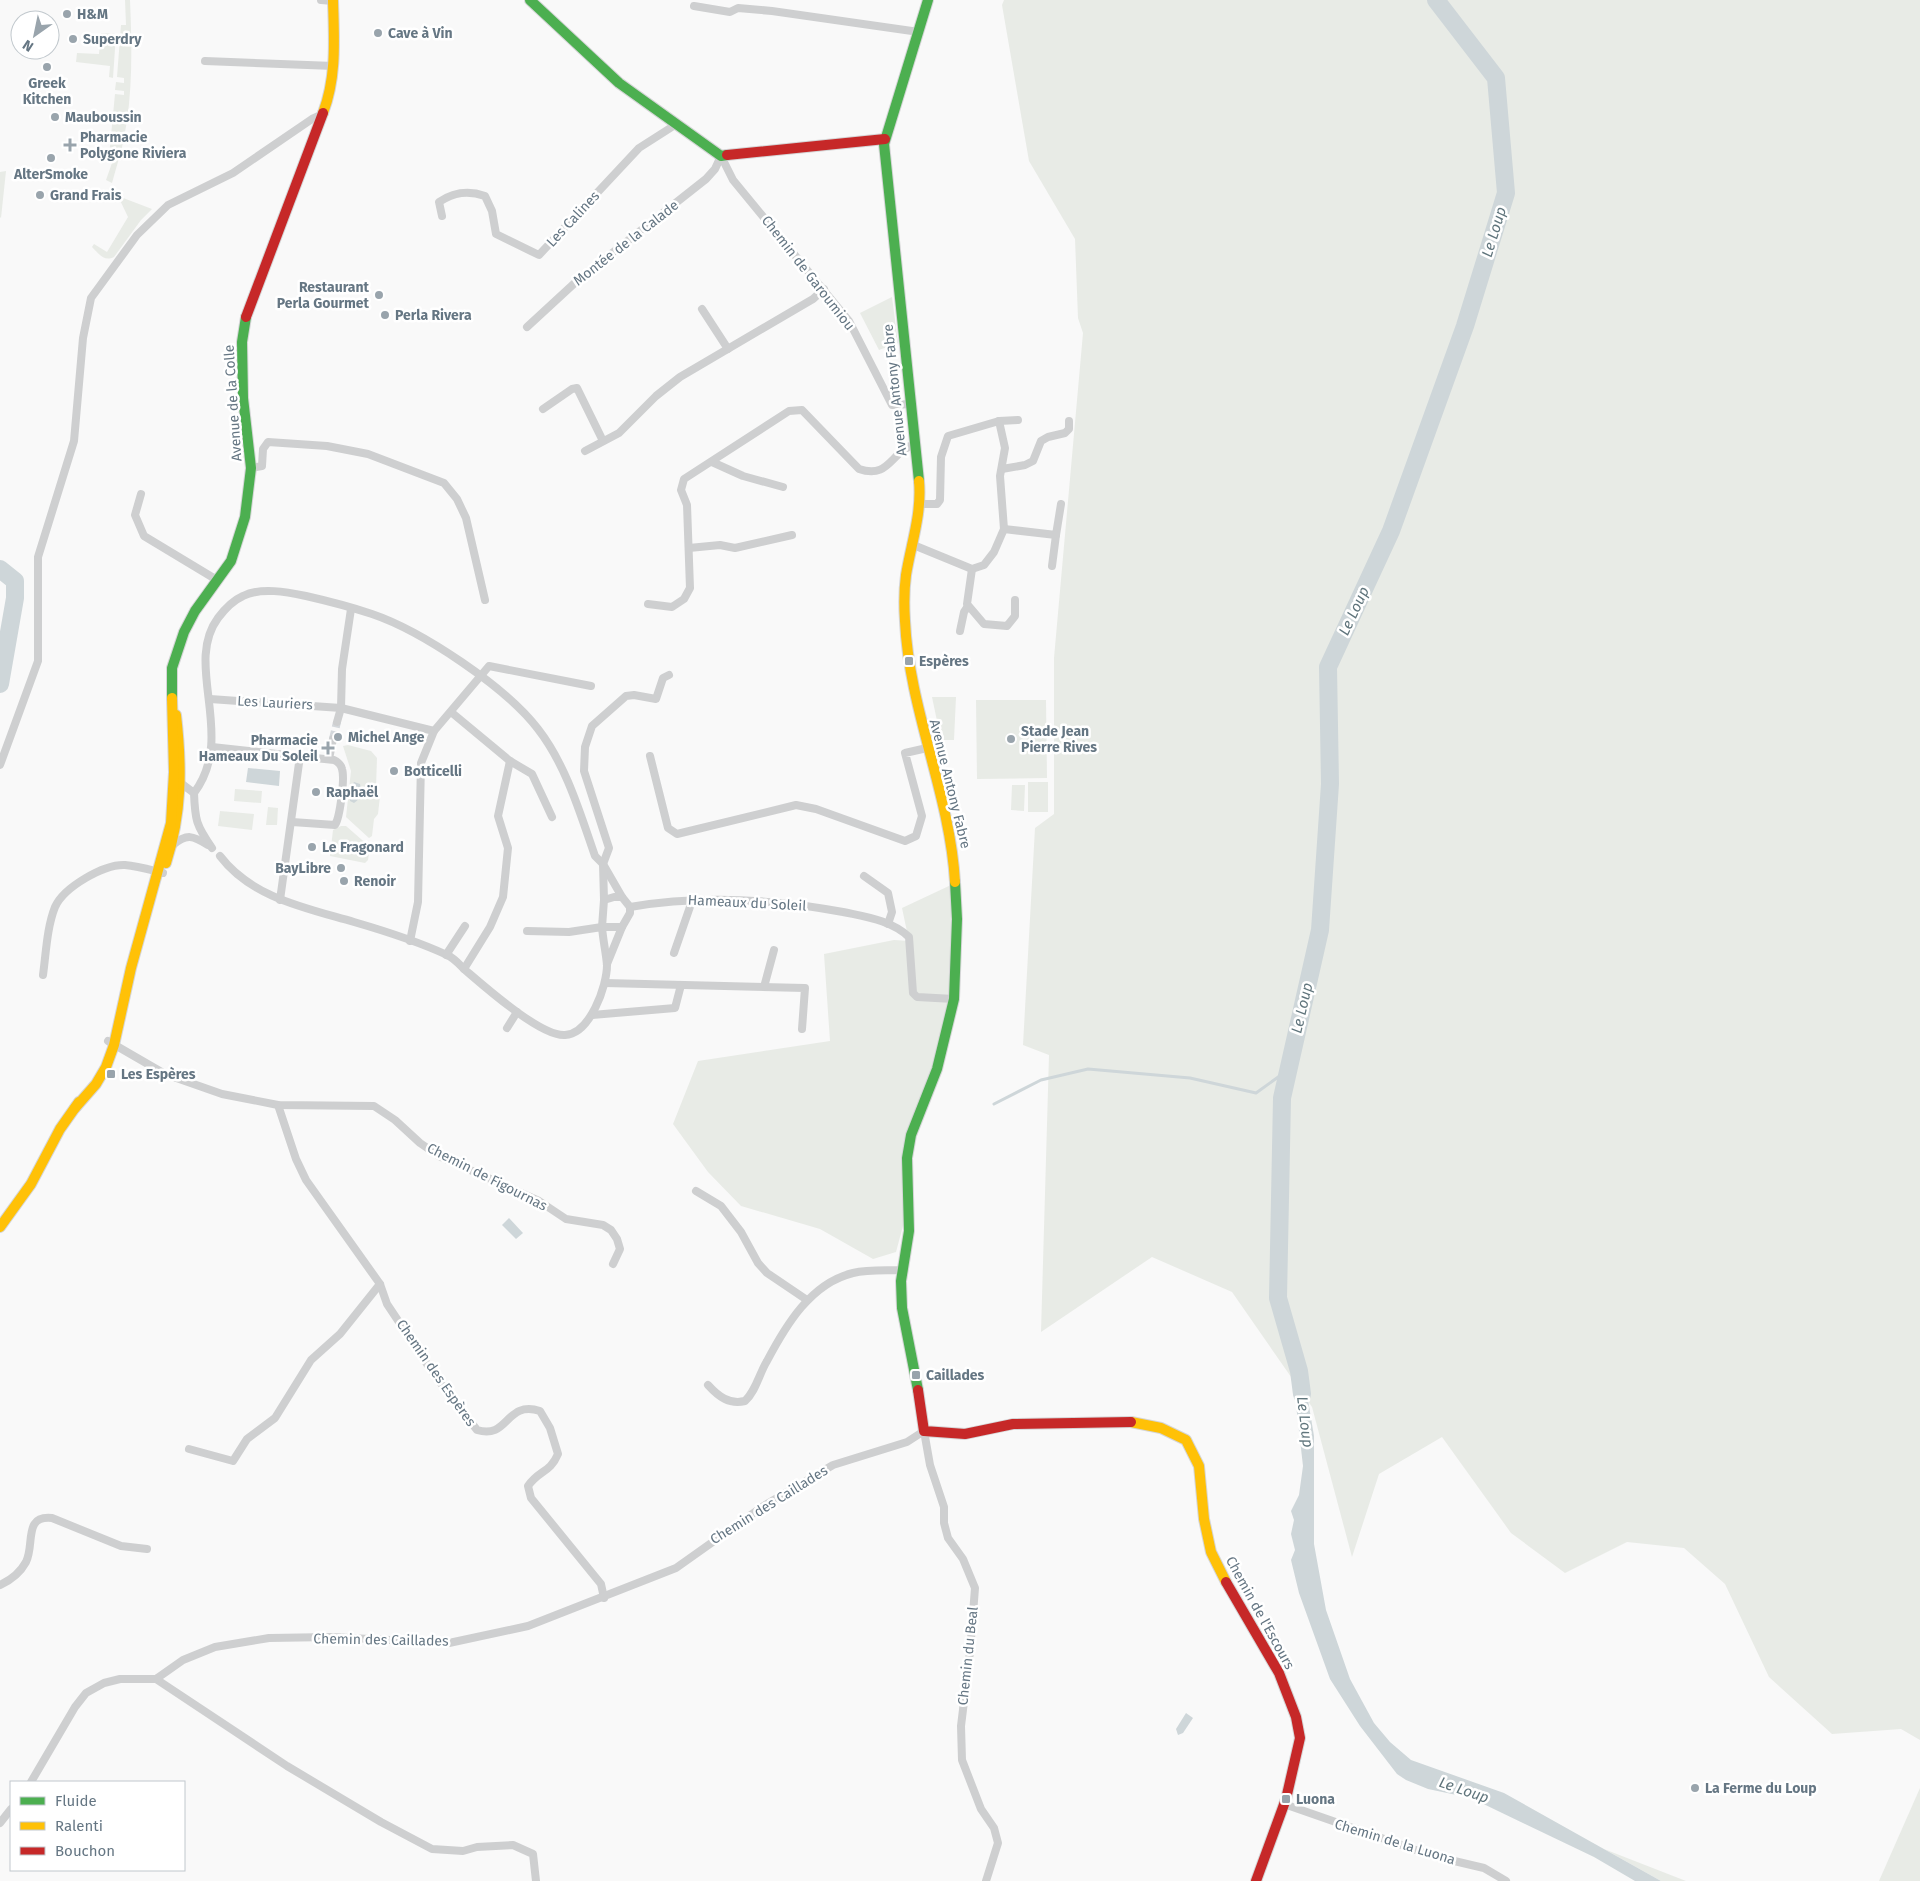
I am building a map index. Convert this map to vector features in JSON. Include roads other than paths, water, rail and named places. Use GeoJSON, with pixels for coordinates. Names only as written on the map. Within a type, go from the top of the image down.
{"type":"FeatureCollection","features":[{"type":"Feature","properties":{"kind":"street"},"geometry":{"type":"LineString","coordinates":[[321,0],[333,1]]}},
{"type":"Feature","properties":{"kind":"street"},"geometry":{"type":"LineString","coordinates":[[530,0],[607,72],[675,125],[720,156],[885,139],[928,0]]}},
{"type":"Feature","properties":{"kind":"street","name":"Avenue de la Colle"},"geometry":{"type":"LineString","coordinates":[[0,1228],[23,1198],[60,1130],[76,1108],[111,1043],[160,872],[173,805],[170,732],[172,668],[184,632],[236,548],[245,517],[251,468],[243,398],[242,342],[244,325],[248,308],[324,114],[334,66],[333,1]]}},
{"type":"Feature","properties":{"kind":"street"},"geometry":{"type":"LineString","coordinates":[[694,6],[730,12],[738,8],[772,11],[919,32]]}},
{"type":"Feature","properties":{"kind":"street"},"geometry":{"type":"LineString","coordinates":[[205,61],[334,66]]}},
{"type":"Feature","properties":{"kind":"street"},"geometry":{"type":"LineString","coordinates":[[0,765],[38,661],[38,557],[74,441],[83,338],[91,298],[137,235],[168,205],[233,173],[312,119],[324,114]]}},
{"type":"Feature","properties":{"kind":"street","name":"Les Calines"},"geometry":{"type":"LineString","coordinates":[[442,216],[439,202],[449,196],[472,191],[485,196],[492,211],[496,234],[539,255],[639,148],[675,125]]}},
{"type":"Feature","properties":{"kind":"street","name":"Avenue Antony Fabre"},"geometry":{"type":"LineString","coordinates":[[885,139],[900,312],[916,444],[920,504],[906,577],[905,621],[912,684],[953,852],[957,919],[954,1000],[937,1069],[911,1135],[906,1175],[908,1231],[902,1308],[913,1358],[924,1431]]}},
{"type":"Feature","properties":{"kind":"street","name":"Chemin de Garoumiou"},"geometry":{"type":"LineString","coordinates":[[720,156],[732,180],[849,321],[892,406],[911,404]]}},
{"type":"Feature","properties":{"kind":"street","name":"Montée de la Calade"},"geometry":{"type":"LineString","coordinates":[[526,327],[578,280],[706,179],[715,169],[720,156]]}},
{"type":"Feature","properties":{"kind":"street"},"geometry":{"type":"LineString","coordinates":[[585,450],[619,433],[656,396],[680,377],[813,299],[824,289]]}},
{"type":"Feature","properties":{"kind":"street"},"geometry":{"type":"LineString","coordinates":[[702,309],[728,349]]}},
{"type":"Feature","properties":{"kind":"street"},"geometry":{"type":"LineString","coordinates":[[544,409],[572,389],[577,388],[603,441]]}},
{"type":"Feature","properties":{"kind":"street"},"geometry":{"type":"LineString","coordinates":[[648,604],[672,607],[684,599],[690,588],[687,505],[681,490],[684,479],[789,411],[802,410],[859,468],[871,473],[882,469],[909,446],[916,444]]}},
{"type":"Feature","properties":{"kind":"street"},"geometry":{"type":"LineString","coordinates":[[920,504],[937,504],[940,500],[941,457],[948,436],[999,421],[1018,420]]}},
{"type":"Feature","properties":{"kind":"street"},"geometry":{"type":"LineString","coordinates":[[1002,469],[1025,465],[1033,461],[1041,441],[1048,437],[1065,433],[1069,429],[1069,420]]}},
{"type":"Feature","properties":{"kind":"street"},"geometry":{"type":"LineString","coordinates":[[911,544],[972,569],[984,565],[989,559],[1004,530],[1000,476],[1005,448],[999,421]]}},
{"type":"Feature","properties":{"kind":"street"},"geometry":{"type":"LineString","coordinates":[[251,468],[262,466],[263,449],[268,442],[280,441],[327,446],[368,454],[444,483],[457,499],[466,518],[485,600]]}},
{"type":"Feature","properties":{"kind":"street"},"geometry":{"type":"LineString","coordinates":[[712,462],[744,476],[783,487]]}},
{"type":"Feature","properties":{"kind":"street"},"geometry":{"type":"LineString","coordinates":[[141,494],[135,515],[144,536],[217,580]]}},
{"type":"Feature","properties":{"kind":"street"},"geometry":{"type":"LineString","coordinates":[[1052,566],[1060,504]]}},
{"type":"Feature","properties":{"kind":"street"},"geometry":{"type":"LineString","coordinates":[[1004,530],[1056,535]]}},
{"type":"Feature","properties":{"kind":"street"},"geometry":{"type":"LineString","coordinates":[[689,548],[720,545],[735,548],[792,535]]}},
{"type":"Feature","properties":{"kind":"street"},"geometry":{"type":"LineString","coordinates":[[972,569],[967,604],[984,624],[1007,626],[1015,616],[1015,600]]}},
{"type":"Feature","properties":{"kind":"street"},"geometry":{"type":"LineString","coordinates":[[173,844],[182,837],[193,836],[212,848],[198,828],[195,815],[194,792],[204,779],[212,747],[210,699],[206,676],[209,640],[218,618],[243,596],[258,591],[292,593],[351,608],[392,622],[480,675],[510,699],[538,729],[557,759],[596,856],[603,864],[622,897],[630,906],[630,913],[622,926],[607,966],[605,983],[592,1015],[579,1029],[565,1035],[547,1031],[531,1023],[446,955],[410,941],[280,900],[250,884],[234,872],[220,856]]}},
{"type":"Feature","properties":{"kind":"street"},"geometry":{"type":"LineString","coordinates":[[960,632],[964,612],[968,606]]}},
{"type":"Feature","properties":{"kind":"street"},"geometry":{"type":"LineString","coordinates":[[337,722],[341,708],[342,669],[351,608]]}},
{"type":"Feature","properties":{"kind":"street"},"geometry":{"type":"LineString","coordinates":[[410,941],[418,902],[420,763],[434,731],[485,668],[494,666],[591,686]]}},
{"type":"Feature","properties":{"kind":"street"},"geometry":{"type":"LineString","coordinates":[[607,966],[602,927],[604,900],[603,864],[609,848],[584,771],[586,746],[592,726],[626,696],[634,695],[656,699],[663,678],[669,675]]}},
{"type":"Feature","properties":{"kind":"street","name":"Avenue de la Colle"},"geometry":{"type":"LineString","coordinates":[[160,872],[173,844],[178,825],[182,784],[172,682]]}},
{"type":"Feature","properties":{"kind":"street","name":"Les Lauriers"},"geometry":{"type":"LineString","coordinates":[[210,699],[341,708],[434,731]]}},
{"type":"Feature","properties":{"kind":"street"},"geometry":{"type":"LineString","coordinates":[[451,712],[510,761],[532,774],[552,817]]}},
{"type":"Feature","properties":{"kind":"street"},"geometry":{"type":"LineString","coordinates":[[329,760],[333,739]]}},
{"type":"Feature","properties":{"kind":"street"},"geometry":{"type":"LineString","coordinates":[[212,747],[300,756],[339,763],[343,772],[337,822],[332,825],[292,822]]}},
{"type":"Feature","properties":{"kind":"street"},"geometry":{"type":"LineString","coordinates":[[650,756],[668,828],[678,834],[796,806],[816,809],[905,841],[916,836],[922,816],[905,753],[927,748]]}},
{"type":"Feature","properties":{"kind":"street"},"geometry":{"type":"LineString","coordinates":[[280,900],[300,756]]}},
{"type":"Feature","properties":{"kind":"street"},"geometry":{"type":"LineString","coordinates":[[464,969],[490,927],[502,897],[508,848],[498,816],[510,761]]}},
{"type":"Feature","properties":{"kind":"street"},"geometry":{"type":"LineString","coordinates":[[182,784],[194,792]]}},
{"type":"Feature","properties":{"kind":"street"},"geometry":{"type":"LineString","coordinates":[[43,975],[49,930],[56,905],[74,885],[93,874],[124,865],[160,872]]}},
{"type":"Feature","properties":{"kind":"street"},"geometry":{"type":"LineString","coordinates":[[864,876],[888,893],[892,912],[888,924]]}},
{"type":"Feature","properties":{"kind":"street"},"geometry":{"type":"LineString","coordinates":[[604,900],[622,897]]}},
{"type":"Feature","properties":{"kind":"street","name":"Hameaux du Soleil"},"geometry":{"type":"LineString","coordinates":[[630,906],[681,900],[795,903],[874,918],[899,927],[909,937],[913,993],[916,997],[954,1000]]}},
{"type":"Feature","properties":{"kind":"street"},"geometry":{"type":"LineString","coordinates":[[674,953],[692,901]]}},
{"type":"Feature","properties":{"kind":"street"},"geometry":{"type":"LineString","coordinates":[[446,955],[465,926]]}},
{"type":"Feature","properties":{"kind":"street"},"geometry":{"type":"LineString","coordinates":[[527,931],[569,932],[622,926]]}},
{"type":"Feature","properties":{"kind":"street"},"geometry":{"type":"LineString","coordinates":[[764,987],[774,950]]}},
{"type":"Feature","properties":{"kind":"street"},"geometry":{"type":"LineString","coordinates":[[605,983],[805,988],[802,1029]]}},
{"type":"Feature","properties":{"kind":"street"},"geometry":{"type":"LineString","coordinates":[[592,1015],[675,1008],[681,985]]}},
{"type":"Feature","properties":{"kind":"street"},"geometry":{"type":"LineString","coordinates":[[507,1028],[517,1012]]}},
{"type":"Feature","properties":{"kind":"street","name":"Chemin de Figournas"},"geometry":{"type":"LineString","coordinates":[[111,1043],[165,1074],[193,1086],[278,1105],[374,1106],[395,1120],[420,1143],[439,1156],[539,1201],[566,1218],[603,1225],[611,1230],[617,1239],[620,1249],[613,1264]]}},
{"type":"Feature","properties":{"kind":"street","name":"Chemin des Espères"},"geometry":{"type":"LineString","coordinates":[[278,1105],[296,1159],[306,1180],[380,1284],[387,1304],[433,1373],[477,1430],[487,1433],[500,1429],[511,1414],[530,1408],[540,1411],[550,1428],[558,1454],[553,1466],[534,1478],[528,1486],[531,1498],[601,1584],[604,1598]]}},
{"type":"Feature","properties":{"kind":"street"},"geometry":{"type":"LineString","coordinates":[[696,1191],[721,1206],[741,1232],[758,1263],[767,1273],[808,1300]]}},
{"type":"Feature","properties":{"kind":"street"},"geometry":{"type":"LineString","coordinates":[[708,1385],[718,1396],[730,1401],[738,1403],[750,1397],[780,1336],[808,1300],[822,1286],[853,1273],[904,1270]]}},
{"type":"Feature","properties":{"kind":"street"},"geometry":{"type":"LineString","coordinates":[[189,1449],[232,1461],[247,1439],[275,1418],[311,1360],[340,1334],[380,1284]]}},
{"type":"Feature","properties":{"kind":"street","name":"Chemin de l'Escours"},"geometry":{"type":"LineString","coordinates":[[924,1431],[965,1434],[1013,1424],[1135,1422],[1161,1428],[1186,1440],[1199,1466],[1204,1519],[1212,1552],[1230,1590],[1279,1673],[1296,1717],[1300,1738],[1284,1804],[1256,1881]]}},
{"type":"Feature","properties":{"kind":"street","name":"Chemin des Caillades"},"geometry":{"type":"LineString","coordinates":[[156,1680],[183,1660],[215,1647],[269,1638],[331,1637],[449,1643],[528,1626],[604,1598],[676,1568],[762,1506],[833,1465],[902,1444],[924,1431]]}},
{"type":"Feature","properties":{"kind":"street","name":"Chemin du Beal"},"geometry":{"type":"LineString","coordinates":[[924,1431],[930,1465],[944,1507],[944,1523],[948,1538],[963,1559],[975,1588],[970,1652],[960,1726],[962,1760],[981,1809],[994,1828],[998,1843],[986,1881]]}},
{"type":"Feature","properties":{"kind":"street"},"geometry":{"type":"LineString","coordinates":[[0,1585],[19,1572],[27,1560],[33,1528],[36,1521],[42,1517],[52,1518],[121,1546],[147,1549]]}},
{"type":"Feature","properties":{"kind":"street"},"geometry":{"type":"LineString","coordinates":[[32,1781],[86,1693],[104,1683],[120,1679],[156,1680],[287,1766],[381,1822],[432,1849],[463,1851],[478,1847],[513,1845],[533,1854],[536,1881]]}},
{"type":"Feature","properties":{"kind":"street","name":"Chemin de la Luona"},"geometry":{"type":"LineString","coordinates":[[1284,1804],[1433,1856],[1484,1868],[1506,1881]]}},
{"type":"Feature","properties":{"kind":"street"},"geometry":{"type":"LineString","coordinates":[[0,1823],[10,1810]]}},
{"type":"Feature","properties":{"kind":"water"},"geometry":{"type":"Polygon","coordinates":[[[248,768],[280,771],[279,786],[246,782],[248,768]]]}},
{"type":"Feature","properties":{"kind":"water"},"geometry":{"type":"Polygon","coordinates":[[[354,782],[360,784],[361,790],[360,797],[354,803],[350,801],[350,789],[354,782]]]}},
{"type":"Feature","properties":{"kind":"water"},"geometry":{"type":"Polygon","coordinates":[[[509,1218],[523,1233],[516,1239],[502,1225],[509,1218]]]}},
{"type":"Feature","properties":{"kind":"water","name":"Le Loup"},"geometry":{"type":"Polygon","coordinates":[[[1303,1370],[1314,1436],[1314,1544],[1326,1610],[1350,1679],[1374,1723],[1390,1742],[1411,1760],[1504,1793],[1661,1881],[1635,1881],[1594,1857],[1471,1798],[1428,1789],[1406,1780],[1397,1774],[1360,1726],[1330,1679],[1299,1593],[1291,1560],[1295,1550],[1291,1534],[1294,1520],[1291,1511],[1299,1495],[1303,1466],[1295,1396],[1295,1372],[1303,1370]]]}},
{"type":"Feature","properties":{"kind":"water"},"geometry":{"type":"Polygon","coordinates":[[[1186,1713],[1193,1718],[1183,1733],[1178,1735],[1176,1729],[1186,1713]]]}},
{"type":"Feature","properties":{"kind":"waterway","name":"Le Loup"},"geometry":{"type":"LineString","coordinates":[[1302,1394],[1299,1371],[1278,1298],[1282,1098],[1320,930],[1330,784],[1328,667],[1391,531],[1465,326],[1506,193],[1496,78],[1436,0]]}},
{"type":"Feature","properties":{"kind":"waterway"},"geometry":{"type":"LineString","coordinates":[[0,569],[15,581],[15,598],[0,684]]}},
{"type":"Feature","properties":{"kind":"waterway"},"geometry":{"type":"LineString","coordinates":[[994,1104],[1041,1080],[1088,1069],[1190,1078],[1256,1093],[1288,1070]]}},
{"type":"Feature","properties":{"kind":"tunnel"},"geometry":{"type":"LineString","coordinates":[[333,739],[337,722]]}},
{"type":"Feature","properties":{"kind":"place","name":"H&M"},"geometry":{"type":"Point","coordinates":[67,14]}},
{"type":"Feature","properties":{"kind":"place","name":"Cave à Vin"},"geometry":{"type":"Point","coordinates":[378,33]}},
{"type":"Feature","properties":{"kind":"place","name":"Superdry"},"geometry":{"type":"Point","coordinates":[73,39]}},
{"type":"Feature","properties":{"kind":"place","name":"Greek Kitchen"},"geometry":{"type":"Point","coordinates":[47,67]}},
{"type":"Feature","properties":{"kind":"place","name":"Mauboussin"},"geometry":{"type":"Point","coordinates":[55,117]}},
{"type":"Feature","properties":{"kind":"place","name":"Pharmacie Polygone Riviera"},"geometry":{"type":"Point","coordinates":[70,145]}},
{"type":"Feature","properties":{"kind":"place","name":"AlterSmoke"},"geometry":{"type":"Point","coordinates":[51,158]}},
{"type":"Feature","properties":{"kind":"place","name":"Grand Frais"},"geometry":{"type":"Point","coordinates":[40,195]}},
{"type":"Feature","properties":{"kind":"place","name":"Restaurant Perla Gourmet"},"geometry":{"type":"Point","coordinates":[379,295]}},
{"type":"Feature","properties":{"kind":"place","name":"Perla Rivera"},"geometry":{"type":"Point","coordinates":[385,315]}},
{"type":"Feature","properties":{"kind":"place","name":"Espères"},"geometry":{"type":"Point","coordinates":[909,661]}},
{"type":"Feature","properties":{"kind":"place","name":"Michel Ange"},"geometry":{"type":"Point","coordinates":[338,737]}},
{"type":"Feature","properties":{"kind":"place","name":"Stade Jean Pierre Rives"},"geometry":{"type":"Point","coordinates":[1011,739]}},
{"type":"Feature","properties":{"kind":"place","name":"Pharmacie Hameaux Du Soleil"},"geometry":{"type":"Point","coordinates":[328,748]}},
{"type":"Feature","properties":{"kind":"place","name":"Botticelli"},"geometry":{"type":"Point","coordinates":[394,771]}},
{"type":"Feature","properties":{"kind":"place","name":"Raphaël"},"geometry":{"type":"Point","coordinates":[316,792]}},
{"type":"Feature","properties":{"kind":"place","name":"Le Fragonard"},"geometry":{"type":"Point","coordinates":[312,847]}},
{"type":"Feature","properties":{"kind":"place","name":"BayLibre"},"geometry":{"type":"Point","coordinates":[341,868]}},
{"type":"Feature","properties":{"kind":"place","name":"Renoir"},"geometry":{"type":"Point","coordinates":[344,881]}},
{"type":"Feature","properties":{"kind":"place","name":"Les Espères"},"geometry":{"type":"Point","coordinates":[111,1074]}},
{"type":"Feature","properties":{"kind":"place","name":"Caillades"},"geometry":{"type":"Point","coordinates":[916,1375]}},
{"type":"Feature","properties":{"kind":"place","name":"La Ferme du Loup"},"geometry":{"type":"Point","coordinates":[1695,1788]}},
{"type":"Feature","properties":{"kind":"place","name":"Luona"},"geometry":{"type":"Point","coordinates":[1286,1799]}}]}
